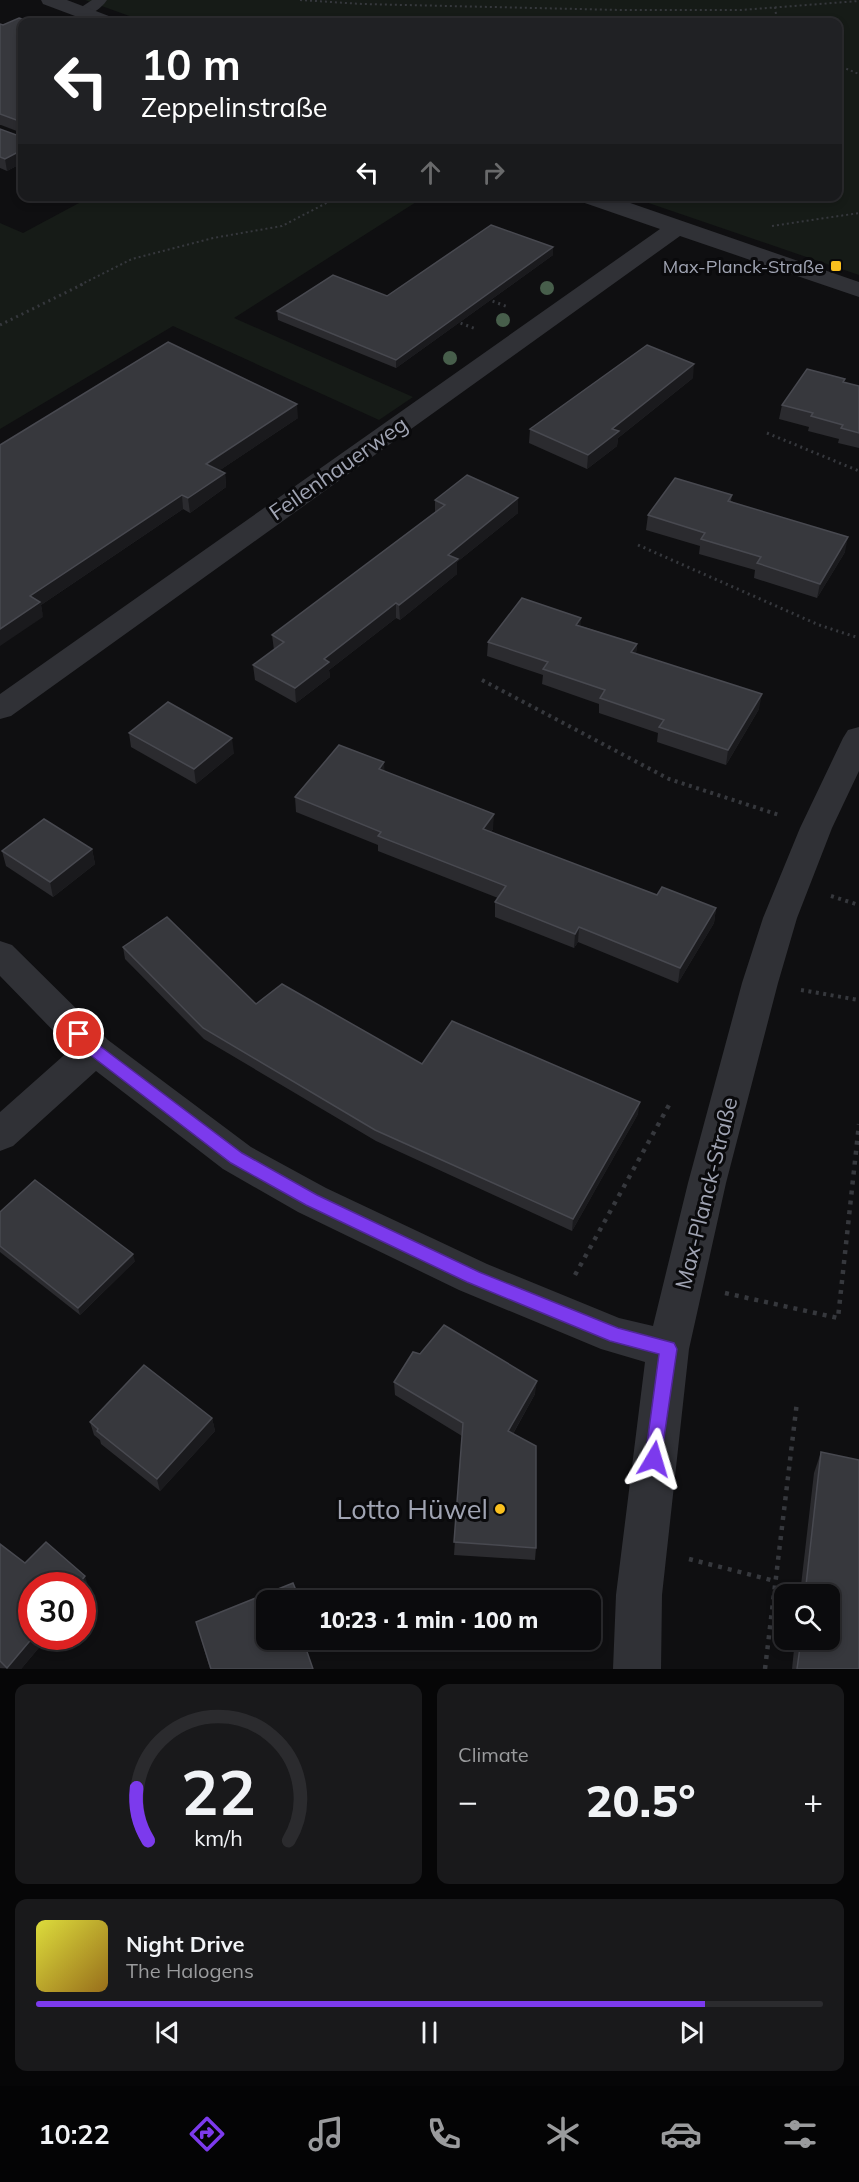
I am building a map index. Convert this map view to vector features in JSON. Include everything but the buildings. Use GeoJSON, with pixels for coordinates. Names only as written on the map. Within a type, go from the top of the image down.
{"type":"FeatureCollection","features":[{"type":"Feature","properties":{"kind":"street"},"geometry":{"type":"LineString","coordinates":[[50,0],[97,18]]}},
{"type":"Feature","properties":{"kind":"street"},"geometry":{"type":"LineString","coordinates":[[602,201],[859,290]]}},
{"type":"Feature","properties":{"kind":"street","name":"Feilenhauerweg"},"geometry":{"type":"LineString","coordinates":[[0,709],[677,227]]}},
{"type":"Feature","properties":{"kind":"street","name":"Max-Planck-Straße"},"geometry":{"type":"LineString","coordinates":[[637,1669],[639,1595],[668,1349],[707,1183],[760,983],[780,918],[816,828],[859,738]]}},
{"type":"Feature","properties":{"kind":"street"},"geometry":{"type":"LineString","coordinates":[[0,954],[95,1050],[237,1158],[312,1200],[473,1277],[616,1336],[668,1349]]}},
{"type":"Feature","properties":{"kind":"street"},"geometry":{"type":"LineString","coordinates":[[0,1135],[95,1050]]}},
{"type":"Feature","properties":{"kind":"lane"},"geometry":{"type":"LineString","coordinates":[[81,12],[95,6],[100,0]]}},
{"type":"Feature","properties":{"kind":"path"},"geometry":{"type":"LineString","coordinates":[[300,0],[362,4],[621,10],[741,10],[859,1]]}},
{"type":"Feature","properties":{"kind":"path"},"geometry":{"type":"LineString","coordinates":[[776,8],[777,18]]}},
{"type":"Feature","properties":{"kind":"path"},"geometry":{"type":"LineString","coordinates":[[842,67],[859,74]]}},
{"type":"Feature","properties":{"kind":"path"},"geometry":{"type":"LineString","coordinates":[[1,323],[132,259],[213,238],[282,226],[331,201]]}},
{"type":"Feature","properties":{"kind":"path"},"geometry":{"type":"LineString","coordinates":[[722,243],[739,231],[859,213]]}},
{"type":"Feature","properties":{"kind":"path"},"geometry":{"type":"LineString","coordinates":[[483,297],[545,321]]}},
{"type":"Feature","properties":{"kind":"path"},"geometry":{"type":"LineString","coordinates":[[451,319],[513,344]]}},
{"type":"Feature","properties":{"kind":"path"},"geometry":{"type":"LineString","coordinates":[[767,433],[859,471]]}},
{"type":"Feature","properties":{"kind":"path"},"geometry":{"type":"LineString","coordinates":[[638,545],[819,625],[859,638]]}},
{"type":"Feature","properties":{"kind":"path"},"geometry":{"type":"LineString","coordinates":[[482,680],[669,778],[816,828]]}},
{"type":"Feature","properties":{"kind":"path"},"geometry":{"type":"LineString","coordinates":[[760,983],[859,1000]]}},
{"type":"Feature","properties":{"kind":"path"},"geometry":{"type":"LineString","coordinates":[[555,1311],[669,1105]]}},
{"type":"Feature","properties":{"kind":"path"},"geometry":{"type":"LineString","coordinates":[[683,1284],[838,1318],[859,1124]]}},
{"type":"Feature","properties":{"kind":"path"},"geometry":{"type":"LineString","coordinates":[[765,1669],[797,1402]]}},
{"type":"Feature","properties":{"kind":"path"},"geometry":{"type":"LineString","coordinates":[[644,1548],[775,1581]]}},
{"type":"Feature","properties":{"kind":"shaded area"},"geometry":{"type":"Polygon","coordinates":[[[85,0],[859,0],[859,275],[643,201],[842,201],[842,18],[135,18],[85,0]]]}},
{"type":"Feature","properties":{"kind":"shaded area"},"geometry":{"type":"Polygon","coordinates":[[[83,201],[418,201],[234,318],[413,397],[379,420],[173,326],[0,429],[0,223],[23,233],[83,201]]]}},
{"type":"Feature","properties":{"kind":"place","name":"Max-Planck-Straße"},"geometry":{"type":"Point","coordinates":[836,266]}},
{"type":"Feature","properties":{"kind":"place","name":"Lotto Hüwel"},"geometry":{"type":"Point","coordinates":[500,1509]}},
{"type":"Feature","properties":{"kind":"route"},"geometry":{"type":"LineString","coordinates":[[79,1034],[95,1050],[237,1158],[312,1200],[473,1277],[616,1336],[668,1349],[654,1459]]}}]}
